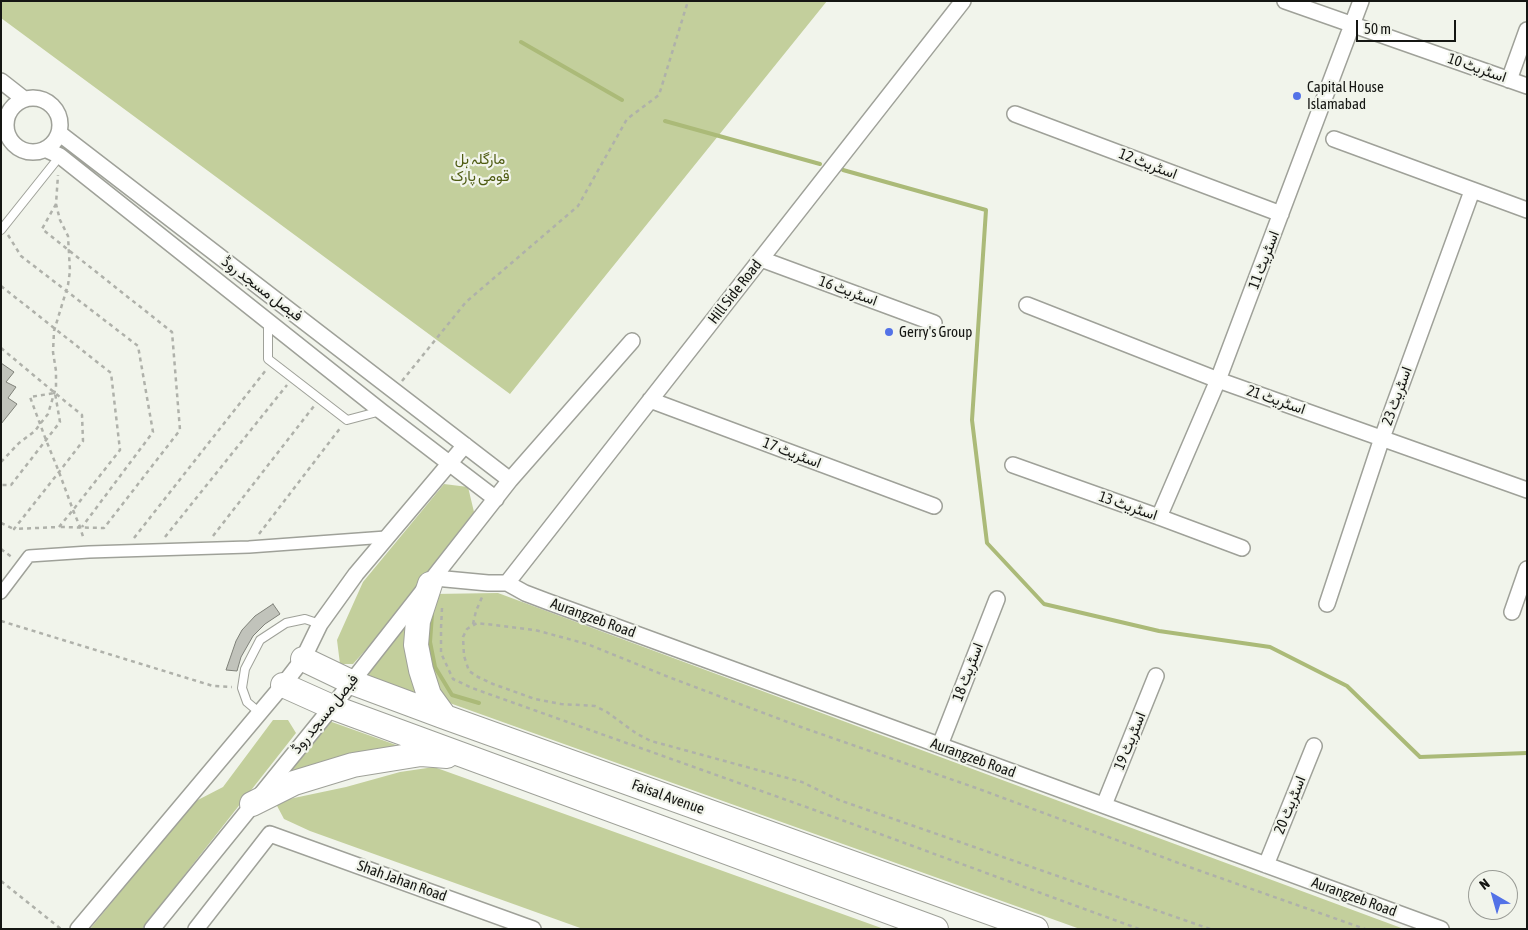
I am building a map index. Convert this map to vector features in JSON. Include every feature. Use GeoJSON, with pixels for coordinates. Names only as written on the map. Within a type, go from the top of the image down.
{"type":"FeatureCollection","features":[{"type":"Feature","properties":{"kind":"main road"},"geometry":{"type":"LineString","coordinates":[[432,581],[418,621],[416,645],[429,695],[445,717]]}},
{"type":"Feature","properties":{"kind":"main road","name":"Faisal Avenue"},"geometry":{"type":"LineString","coordinates":[[302,659],[351,682],[445,717],[1036,929]]}},
{"type":"Feature","properties":{"kind":"main road","name":"Faisal Avenue"},"geometry":{"type":"LineString","coordinates":[[283,685],[332,707],[936,929]]}},
{"type":"Feature","properties":{"kind":"main road"},"geometry":{"type":"LineString","coordinates":[[252,804],[294,783],[353,765],[422,754],[467,757]]}},
{"type":"Feature","properties":{"kind":"street","name":"Hill Side Road"},"geometry":{"type":"LineString","coordinates":[[507,583],[962,1]]}},
{"type":"Feature","properties":{"kind":"street","name":"اسٹریٹ 10"},"geometry":{"type":"LineString","coordinates":[[1285,1],[1527,86]]}},
{"type":"Feature","properties":{"kind":"street","name":"اسٹریٹ 11"},"geometry":{"type":"LineString","coordinates":[[1159,517],[1218,380],[1361,1]]}},
{"type":"Feature","properties":{"kind":"street"},"geometry":{"type":"LineString","coordinates":[[1509,80],[1527,30]]}},
{"type":"Feature","properties":{"kind":"street"},"geometry":{"type":"LineString","coordinates":[[1,81],[24,99],[41,99],[55,109],[59,116],[59,133],[46,149]]}},
{"type":"Feature","properties":{"kind":"street","name":"فیصل مسجد روڈ"},"geometry":{"type":"LineString","coordinates":[[24,99],[16,103],[4,115],[7,135],[19,149],[28,152],[46,149],[60,156],[381,411],[496,499]]}},
{"type":"Feature","properties":{"kind":"street","name":"اسٹریٹ 12"},"geometry":{"type":"LineString","coordinates":[[1015,114],[1281,214]]}},
{"type":"Feature","properties":{"kind":"street","name":"فیصل مسجد روڈ"},"geometry":{"type":"LineString","coordinates":[[59,133],[510,480]]}},
{"type":"Feature","properties":{"kind":"street"},"geometry":{"type":"LineString","coordinates":[[1334,139],[1527,210]]}},
{"type":"Feature","properties":{"kind":"street","name":"اسٹریٹ 23"},"geometry":{"type":"LineString","coordinates":[[1327,604],[1382,438],[1472,191]]}},
{"type":"Feature","properties":{"kind":"street","name":"اسٹریٹ 16"},"geometry":{"type":"LineString","coordinates":[[761,259],[934,323]]}},
{"type":"Feature","properties":{"kind":"street","name":"اسٹریٹ 21"},"geometry":{"type":"LineString","coordinates":[[1027,305],[1218,380],[1527,490]]}},
{"type":"Feature","properties":{"kind":"street","name":"فیصل مسجد روڈ"},"geometry":{"type":"LineString","coordinates":[[152,929],[332,707],[510,480],[632,340]]}},
{"type":"Feature","properties":{"kind":"street","name":"اسٹریٹ 17"},"geometry":{"type":"LineString","coordinates":[[650,400],[934,506]]}},
{"type":"Feature","properties":{"kind":"street"},"geometry":{"type":"LineString","coordinates":[[78,929],[283,685],[302,659],[320,624],[356,574],[465,445]]}},
{"type":"Feature","properties":{"kind":"street","name":"اسٹریٹ 13"},"geometry":{"type":"LineString","coordinates":[[1013,465],[1242,548]]}},
{"type":"Feature","properties":{"kind":"street"},"geometry":{"type":"LineString","coordinates":[[1,593],[29,556],[249,547],[386,537]]}},
{"type":"Feature","properties":{"kind":"street"},"geometry":{"type":"LineString","coordinates":[[1512,612],[1527,569]]}},
{"type":"Feature","properties":{"kind":"street"},"geometry":{"type":"LineString","coordinates":[[432,581],[507,583]]}},
{"type":"Feature","properties":{"kind":"street","name":"Aurangzeb Road"},"geometry":{"type":"LineString","coordinates":[[507,583],[524,593],[1442,929]]}},
{"type":"Feature","properties":{"kind":"street","name":"اسٹریٹ 18"},"geometry":{"type":"LineString","coordinates":[[940,745],[997,599]]}},
{"type":"Feature","properties":{"kind":"street","name":"اسٹریٹ 19"},"geometry":{"type":"LineString","coordinates":[[1104,805],[1156,676]]}},
{"type":"Feature","properties":{"kind":"street","name":"اسٹریٹ 20"},"geometry":{"type":"LineString","coordinates":[[1266,864],[1314,746]]}},
{"type":"Feature","properties":{"kind":"street","name":"Shah Jahan Road"},"geometry":{"type":"LineString","coordinates":[[196,929],[270,834],[533,929]]}},
{"type":"Feature","properties":{"kind":"lane"},"geometry":{"type":"LineString","coordinates":[[2,229],[60,156]]}},
{"type":"Feature","properties":{"kind":"lane","name":"فیصل مسجد روڈ"},"geometry":{"type":"LineString","coordinates":[[268,322],[268,360],[272,363]]}},
{"type":"Feature","properties":{"kind":"lane"},"geometry":{"type":"LineString","coordinates":[[272,363],[347,420],[381,411]]}},
{"type":"Feature","properties":{"kind":"lane"},"geometry":{"type":"LineString","coordinates":[[260,713],[247,702],[242,688],[245,669],[260,640],[286,623],[305,619],[320,624]]}},
{"type":"Feature","properties":{"kind":"path"},"geometry":{"type":"LineString","coordinates":[[395,390],[466,302],[578,206],[628,119],[659,95],[688,1]]}},
{"type":"Feature","properties":{"kind":"path"},"geometry":{"type":"LineString","coordinates":[[1,462],[19,443],[35,431],[48,414],[55,393],[54,328],[66,291],[70,271],[68,236],[60,220],[56,204],[60,156]]}},
{"type":"Feature","properties":{"kind":"path"},"geometry":{"type":"LineString","coordinates":[[1,523],[14,530],[59,527],[104,528],[180,430],[172,332],[42,228],[56,204]]}},
{"type":"Feature","properties":{"kind":"path"},"geometry":{"type":"LineString","coordinates":[[2,229],[21,256],[138,346],[153,432],[81,527]]}},
{"type":"Feature","properties":{"kind":"path"},"geometry":{"type":"LineString","coordinates":[[1,286],[111,373],[120,450],[59,527]]}},
{"type":"Feature","properties":{"kind":"path"},"geometry":{"type":"LineString","coordinates":[[1,348],[82,415],[83,441],[14,530]]}},
{"type":"Feature","properties":{"kind":"path"},"geometry":{"type":"LineString","coordinates":[[123,551],[272,363]]}},
{"type":"Feature","properties":{"kind":"path"},"geometry":{"type":"LineString","coordinates":[[154,550],[292,378]]}},
{"type":"Feature","properties":{"kind":"path"},"geometry":{"type":"LineString","coordinates":[[55,393],[30,397],[81,527],[84,540]]}},
{"type":"Feature","properties":{"kind":"path"},"geometry":{"type":"LineString","coordinates":[[1,485],[11,485],[60,422],[55,393]]}},
{"type":"Feature","properties":{"kind":"path"},"geometry":{"type":"LineString","coordinates":[[202,549],[320,399]]}},
{"type":"Feature","properties":{"kind":"path"},"geometry":{"type":"LineString","coordinates":[[249,547],[347,420]]}},
{"type":"Feature","properties":{"kind":"path"},"geometry":{"type":"LineString","coordinates":[[488,583],[476,611],[473,624],[463,637],[464,656],[469,671],[486,681],[535,699],[561,704],[595,706],[608,712],[637,734],[651,741],[802,782],[839,800],[1210,929]]}},
{"type":"Feature","properties":{"kind":"path"},"geometry":{"type":"LineString","coordinates":[[442,608],[442,653],[453,679],[472,688],[809,808],[1139,929]]}},
{"type":"Feature","properties":{"kind":"path"},"geometry":{"type":"LineString","coordinates":[[1,621],[213,686],[242,688]]}},
{"type":"Feature","properties":{"kind":"path"},"geometry":{"type":"LineString","coordinates":[[473,624],[535,630],[587,644],[798,726],[1365,929]]}},
{"type":"Feature","properties":{"kind":"path"},"geometry":{"type":"LineString","coordinates":[[1,882],[61,929]]}},
{"type":"Feature","properties":{"kind":"green space","name":"مارگلہ ہل قومی پارک"},"geometry":{"type":"Polygon","coordinates":[[[1,1],[827,1],[510,394],[1,18],[1,1]]]}},
{"type":"Feature","properties":{"kind":"green space"},"geometry":{"type":"Polygon","coordinates":[[[444,484],[468,487],[474,512],[378,636],[353,664],[340,664],[337,640],[363,582],[444,484]]]}},
{"type":"Feature","properties":{"kind":"green space"},"geometry":{"type":"Polygon","coordinates":[[[498,593],[1404,929],[1080,929],[444,701],[426,667],[423,637],[433,594],[498,593]]]}},
{"type":"Feature","properties":{"kind":"green space"},"geometry":{"type":"Polygon","coordinates":[[[413,615],[423,696],[364,677],[413,615]]]}},
{"type":"Feature","properties":{"kind":"green space"},"geometry":{"type":"Polygon","coordinates":[[[273,720],[288,720],[296,733],[142,929],[90,929],[194,802],[223,787],[273,720]]]}},
{"type":"Feature","properties":{"kind":"green space"},"geometry":{"type":"Polygon","coordinates":[[[329,721],[413,751],[280,780],[329,721]]]}},
{"type":"Feature","properties":{"kind":"green space"},"geometry":{"type":"Polygon","coordinates":[[[434,767],[884,929],[583,929],[310,831],[284,819],[275,802],[346,787],[400,772],[434,767]]]}},
{"type":"Feature","properties":{"kind":"building"},"geometry":{"type":"Polygon","coordinates":[[[1,363],[14,372],[6,382],[16,387],[8,398],[17,404],[1,424],[1,363]]]}},
{"type":"Feature","properties":{"kind":"building"},"geometry":{"type":"Polygon","coordinates":[[[273,604],[280,614],[265,624],[253,636],[241,657],[237,671],[226,670],[242,630],[255,616],[273,604]]]}},
{"type":"Feature","properties":{"kind":"waterway"},"geometry":{"type":"LineString","coordinates":[[521,42],[622,100]]}},
{"type":"Feature","properties":{"kind":"waterway"},"geometry":{"type":"LineString","coordinates":[[665,121],[820,164]]}},
{"type":"Feature","properties":{"kind":"waterway"},"geometry":{"type":"LineString","coordinates":[[843,170],[986,210],[972,420],[987,543],[1044,604],[1159,631],[1270,647],[1347,686],[1420,757],[1527,753]]}},
{"type":"Feature","properties":{"kind":"waterway"},"geometry":{"type":"LineString","coordinates":[[432,614],[430,642],[435,667],[452,695],[479,703]]}},
{"type":"Feature","properties":{"kind":"place","name":"Capital House Islamabad"},"geometry":{"type":"Point","coordinates":[1297,96]}},
{"type":"Feature","properties":{"kind":"place","name":"Gerry's Group"},"geometry":{"type":"Point","coordinates":[889,332]}}]}
